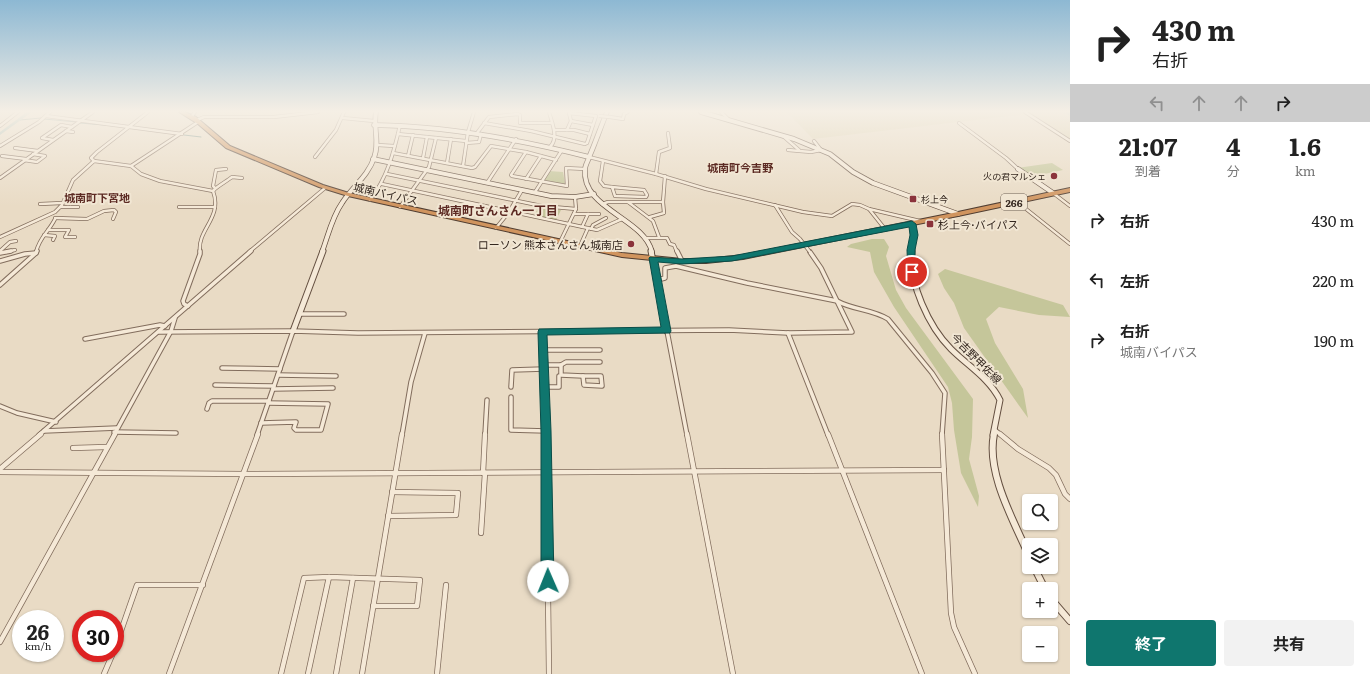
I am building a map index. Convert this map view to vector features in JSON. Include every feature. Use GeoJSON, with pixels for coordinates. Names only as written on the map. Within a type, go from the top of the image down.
{"type":"FeatureCollection","features":[{"type":"Feature","properties":{"kind":"highway","name":"城南バイパス"},"geometry":{"type":"LineString","coordinates":[[223,143],[325,188],[370,200],[560,242],[653,258],[682,261],[706,261],[743,257],[912,224]]}},
{"type":"Feature","properties":{"kind":"highway","name":"266"},"geometry":{"type":"LineString","coordinates":[[912,224],[1070,190]]}},
{"type":"Feature","properties":{"kind":"street"},"geometry":{"type":"LineString","coordinates":[[0,178],[48,143]]}},
{"type":"Feature","properties":{"kind":"street"},"geometry":{"type":"LineString","coordinates":[[94,161],[91,158],[92,156],[108,143]]}},
{"type":"Feature","properties":{"kind":"street"},"geometry":{"type":"LineString","coordinates":[[131,166],[166,143]]}},
{"type":"Feature","properties":{"kind":"street"},"geometry":{"type":"LineString","coordinates":[[315,157],[328,143]]}},
{"type":"Feature","properties":{"kind":"street"},"geometry":{"type":"LineString","coordinates":[[408,156],[411,143]]}},
{"type":"Feature","properties":{"kind":"street"},"geometry":{"type":"LineString","coordinates":[[423,158],[426,143]]}},
{"type":"Feature","properties":{"kind":"street"},"geometry":{"type":"LineString","coordinates":[[400,207],[427,170],[435,143]]}},
{"type":"Feature","properties":{"kind":"street"},"geometry":{"type":"LineString","coordinates":[[447,163],[450,143]]}},
{"type":"Feature","properties":{"kind":"street"},"geometry":{"type":"LineString","coordinates":[[463,166],[466,143]]}},
{"type":"Feature","properties":{"kind":"street"},"geometry":{"type":"LineString","coordinates":[[486,182],[513,143]]}},
{"type":"Feature","properties":{"kind":"street"},"geometry":{"type":"LineString","coordinates":[[535,143],[665,176],[706,189],[803,212],[829,216],[834,215],[852,204],[914,220],[924,221]]}},
{"type":"Feature","properties":{"kind":"street"},"geometry":{"type":"LineString","coordinates":[[550,147],[553,143]]}},
{"type":"Feature","properties":{"kind":"street"},"geometry":{"type":"LineString","coordinates":[[594,143],[585,169],[587,181],[594,194],[602,204],[635,227],[646,238],[651,249],[733,674]]}},
{"type":"Feature","properties":{"kind":"street"},"geometry":{"type":"LineString","coordinates":[[656,174],[660,152],[670,148],[669,143]]}},
{"type":"Feature","properties":{"kind":"street"},"geometry":{"type":"LineString","coordinates":[[792,143],[799,150]]}},
{"type":"Feature","properties":{"kind":"street"},"geometry":{"type":"LineString","coordinates":[[803,143],[830,154],[853,172],[873,183],[958,214]]}},
{"type":"Feature","properties":{"kind":"street"},"geometry":{"type":"LineString","coordinates":[[816,143],[820,150]]}},
{"type":"Feature","properties":{"kind":"street"},"geometry":{"type":"LineString","coordinates":[[986,143],[1018,169],[1070,206]]}},
{"type":"Feature","properties":{"kind":"street"},"geometry":{"type":"LineString","coordinates":[[169,674],[244,474],[333,220],[344,198],[362,180],[373,160],[378,145],[394,146],[390,163],[382,184],[370,200]]}},
{"type":"Feature","properties":{"kind":"street"},"geometry":{"type":"LineString","coordinates":[[393,153],[475,167],[491,146],[510,148],[556,160]]}},
{"type":"Feature","properties":{"kind":"street"},"geometry":{"type":"LineString","coordinates":[[15,148],[38,150]]}},
{"type":"Feature","properties":{"kind":"street"},"geometry":{"type":"LineString","coordinates":[[535,192],[562,150]]}},
{"type":"Feature","properties":{"kind":"street"},"geometry":{"type":"LineString","coordinates":[[788,150],[810,152],[820,150]]}},
{"type":"Feature","properties":{"kind":"street"},"geometry":{"type":"LineString","coordinates":[[526,152],[511,175],[567,186],[566,168],[585,169]]}},
{"type":"Feature","properties":{"kind":"street"},"geometry":{"type":"LineString","coordinates":[[2,156],[37,162],[44,156],[33,154]]}},
{"type":"Feature","properties":{"kind":"street"},"geometry":{"type":"LineString","coordinates":[[526,179],[541,156]]}},
{"type":"Feature","properties":{"kind":"street"},"geometry":{"type":"LineString","coordinates":[[373,160],[551,196],[575,197],[594,194]]}},
{"type":"Feature","properties":{"kind":"street"},"geometry":{"type":"LineString","coordinates":[[603,160],[600,181],[604,186],[644,190],[647,196],[616,197],[612,187]]}},
{"type":"Feature","properties":{"kind":"street"},"geometry":{"type":"LineString","coordinates":[[0,237],[51,215],[60,207],[73,180],[94,161],[131,166],[141,174],[160,181],[214,190],[223,185],[232,177],[242,178]]}},
{"type":"Feature","properties":{"kind":"street"},"geometry":{"type":"LineString","coordinates":[[188,306],[184,304],[184,301],[200,254],[198,246],[210,225],[215,207],[216,196],[213,186],[216,170],[226,169]]}},
{"type":"Feature","properties":{"kind":"street"},"geometry":{"type":"LineString","coordinates":[[386,174],[553,208],[576,209]]}},
{"type":"Feature","properties":{"kind":"street"},"geometry":{"type":"LineString","coordinates":[[650,217],[664,213],[663,202],[665,176]]}},
{"type":"Feature","properties":{"kind":"street"},"geometry":{"type":"LineString","coordinates":[[382,184],[600,230],[622,218]]}},
{"type":"Feature","properties":{"kind":"street"},"geometry":{"type":"LineString","coordinates":[[0,469],[56,422],[308,200],[325,188]]}},
{"type":"Feature","properties":{"kind":"street"},"geometry":{"type":"LineString","coordinates":[[496,228],[509,212],[522,190]]}},
{"type":"Feature","properties":{"kind":"street"},"geometry":{"type":"LineString","coordinates":[[560,242],[576,209],[575,197]]}},
{"type":"Feature","properties":{"kind":"street"},"geometry":{"type":"LineString","coordinates":[[1016,201],[1070,244]]}},
{"type":"Feature","properties":{"kind":"street"},"geometry":{"type":"LineString","coordinates":[[40,204],[62,202]]}},
{"type":"Feature","properties":{"kind":"street"},"geometry":{"type":"LineString","coordinates":[[628,202],[634,208],[650,217],[659,237]]}},
{"type":"Feature","properties":{"kind":"street"},"geometry":{"type":"LineString","coordinates":[[602,204],[663,202]]}},
{"type":"Feature","properties":{"kind":"street"},"geometry":{"type":"LineString","coordinates":[[553,208],[554,203]]}},
{"type":"Feature","properties":{"kind":"street"},"geometry":{"type":"LineString","coordinates":[[159,332],[293,331],[425,333],[729,330],[852,332],[821,268],[800,239],[792,232],[775,205]]}},
{"type":"Feature","properties":{"kind":"street"},"geometry":{"type":"LineString","coordinates":[[60,207],[78,207]]}},
{"type":"Feature","properties":{"kind":"street"},"geometry":{"type":"LineString","coordinates":[[179,207],[215,207]]}},
{"type":"Feature","properties":{"kind":"street"},"geometry":{"type":"LineString","coordinates":[[869,209],[885,229]]}},
{"type":"Feature","properties":{"kind":"street"},"geometry":{"type":"LineString","coordinates":[[51,215],[55,219],[87,219],[109,210],[116,212],[113,219]]}},
{"type":"Feature","properties":{"kind":"street"},"geometry":{"type":"LineString","coordinates":[[574,214],[599,214]]}},
{"type":"Feature","properties":{"kind":"street"},"geometry":{"type":"LineString","coordinates":[[582,227],[588,214]]}},
{"type":"Feature","properties":{"kind":"street"},"geometry":{"type":"LineString","coordinates":[[580,246],[590,228],[606,218]]}},
{"type":"Feature","properties":{"kind":"street"},"geometry":{"type":"LineString","coordinates":[[0,285],[36,253],[39,241],[55,219]]}},
{"type":"Feature","properties":{"kind":"street","name":"今吉野甲佐線"},"geometry":{"type":"LineString","coordinates":[[912,224],[914,235],[911,264],[916,288],[935,330],[941,338],[996,391],[1000,400],[992,446],[996,472],[1022,538]]}},
{"type":"Feature","properties":{"kind":"street"},"geometry":{"type":"LineString","coordinates":[[48,230],[69,230],[65,238],[75,237]]}},
{"type":"Feature","properties":{"kind":"street"},"geometry":{"type":"LineString","coordinates":[[44,235],[55,236],[53,240]]}},
{"type":"Feature","properties":{"kind":"street"},"geometry":{"type":"LineString","coordinates":[[646,238],[667,238],[670,244],[674,245],[682,261]]}},
{"type":"Feature","properties":{"kind":"street"},"geometry":{"type":"LineString","coordinates":[[0,252],[10,242],[16,240]]}},
{"type":"Feature","properties":{"kind":"street"},"geometry":{"type":"LineString","coordinates":[[0,252],[15,250]]}},
{"type":"Feature","properties":{"kind":"street"},"geometry":{"type":"LineString","coordinates":[[0,260],[36,253]]}},
{"type":"Feature","properties":{"kind":"street"},"geometry":{"type":"LineString","coordinates":[[657,280],[665,278],[665,268],[676,266],[837,301],[844,306],[881,313],[888,319],[944,390],[945,394],[942,440],[951,613],[954,627],[975,674]]}},
{"type":"Feature","properties":{"kind":"street"},"geometry":{"type":"LineString","coordinates":[[300,314],[344,314]]}},
{"type":"Feature","properties":{"kind":"street"},"geometry":{"type":"LineString","coordinates":[[0,642],[115,430],[171,332],[175,317]]}},
{"type":"Feature","properties":{"kind":"street"},"geometry":{"type":"LineString","coordinates":[[85,339],[160,325],[165,326]]}},
{"type":"Feature","properties":{"kind":"street"},"geometry":{"type":"LineString","coordinates":[[542,332],[546,431],[549,674]]}},
{"type":"Feature","properties":{"kind":"street"},"geometry":{"type":"LineString","coordinates":[[788,332],[922,674]]}},
{"type":"Feature","properties":{"kind":"street"},"geometry":{"type":"LineString","coordinates":[[362,674],[411,382],[425,333]]}},
{"type":"Feature","properties":{"kind":"street"},"geometry":{"type":"LineString","coordinates":[[543,350],[600,350]]}},
{"type":"Feature","properties":{"kind":"street"},"geometry":{"type":"LineString","coordinates":[[511,387],[512,370],[514,369],[561,366],[566,362],[600,362]]}},
{"type":"Feature","properties":{"kind":"street"},"geometry":{"type":"LineString","coordinates":[[561,366],[561,375],[583,375],[601,376],[602,386],[584,385],[583,375]]}},
{"type":"Feature","properties":{"kind":"street"},"geometry":{"type":"LineString","coordinates":[[222,368],[280,369]]}},
{"type":"Feature","properties":{"kind":"street"},"geometry":{"type":"LineString","coordinates":[[278,375],[336,376]]}},
{"type":"Feature","properties":{"kind":"street"},"geometry":{"type":"LineString","coordinates":[[545,387],[559,387],[559,376]]}},
{"type":"Feature","properties":{"kind":"street"},"geometry":{"type":"LineString","coordinates":[[215,385],[333,388]]}},
{"type":"Feature","properties":{"kind":"street"},"geometry":{"type":"LineString","coordinates":[[511,397],[511,430],[546,431]]}},
{"type":"Feature","properties":{"kind":"street"},"geometry":{"type":"LineString","coordinates":[[481,533],[487,400]]}},
{"type":"Feature","properties":{"kind":"street"},"geometry":{"type":"LineString","coordinates":[[207,409],[209,403],[212,402],[328,404],[321,430],[296,430],[294,428],[296,422],[261,423]]}},
{"type":"Feature","properties":{"kind":"street"},"geometry":{"type":"LineString","coordinates":[[0,406],[17,413],[56,422]]}},
{"type":"Feature","properties":{"kind":"street"},"geometry":{"type":"LineString","coordinates":[[44,431],[115,430],[176,433]]}},
{"type":"Feature","properties":{"kind":"street"},"geometry":{"type":"LineString","coordinates":[[995,430],[1018,449],[1049,468],[1056,475],[1065,494],[1070,500]]}},
{"type":"Feature","properties":{"kind":"street"},"geometry":{"type":"LineString","coordinates":[[73,448],[106,447]]}},
{"type":"Feature","properties":{"kind":"street"},"geometry":{"type":"LineString","coordinates":[[0,472],[244,474],[693,470],[944,470]]}},
{"type":"Feature","properties":{"kind":"street"},"geometry":{"type":"LineString","coordinates":[[388,516],[456,515],[458,493],[392,492]]}},
{"type":"Feature","properties":{"kind":"street"},"geometry":{"type":"LineString","coordinates":[[281,674],[304,578],[329,577],[378,578],[383,580],[420,580],[417,606],[373,606]]}},
{"type":"Feature","properties":{"kind":"street"},"geometry":{"type":"LineString","coordinates":[[308,674],[329,577]]}},
{"type":"Feature","properties":{"kind":"street"},"geometry":{"type":"LineString","coordinates":[[336,674],[353,578]]}},
{"type":"Feature","properties":{"kind":"street"},"geometry":{"type":"LineString","coordinates":[[124,625],[127,617],[129,602],[137,585],[203,585]]}},
{"type":"Feature","properties":{"kind":"street"},"geometry":{"type":"LineString","coordinates":[[437,674],[446,585]]}},
{"type":"Feature","properties":{"kind":"street"},"geometry":{"type":"LineString","coordinates":[[1058,607],[1070,621]]}},
{"type":"Feature","properties":{"kind":"street"},"geometry":{"type":"LineString","coordinates":[[104,674],[109,662]]}},
{"type":"Feature","properties":{"kind":"green space"},"geometry":{"type":"Polygon","coordinates":[[[1052,163],[1063,170],[1030,177],[1017,168],[1052,163]]]}},
{"type":"Feature","properties":{"kind":"green space"},"geometry":{"type":"Polygon","coordinates":[[[549,171],[563,172],[565,184],[544,181],[549,171]]]}},
{"type":"Feature","properties":{"kind":"green space"},"geometry":{"type":"Polygon","coordinates":[[[539,207],[561,210],[556,220],[534,216],[539,207]]]}},
{"type":"Feature","properties":{"kind":"green space"},"geometry":{"type":"Polygon","coordinates":[[[872,239],[884,239],[889,247],[886,256],[896,290],[906,308],[973,399],[972,437],[969,459],[979,496],[978,507],[961,473],[954,430],[952,403],[948,387],[894,307],[874,272],[870,252],[847,247],[851,244],[872,239]]]}},
{"type":"Feature","properties":{"kind":"green space"},"geometry":{"type":"Polygon","coordinates":[[[945,269],[1063,305],[1070,317],[1039,315],[999,307],[986,319],[995,343],[1023,389],[1028,418],[964,328],[954,303],[944,288],[938,274],[945,269]]]}},
{"type":"Feature","properties":{"kind":"place","name":"火の君マルシェ"},"geometry":{"type":"Point","coordinates":[1054,176]}},
{"type":"Feature","properties":{"kind":"place","name":"杉上今"},"geometry":{"type":"Point","coordinates":[913,199]}},
{"type":"Feature","properties":{"kind":"place","name":"杉上今·バイパス"},"geometry":{"type":"Point","coordinates":[930,224]}},
{"type":"Feature","properties":{"kind":"place","name":"ローソン 熊本さんさん城南店"},"geometry":{"type":"Point","coordinates":[631,244]}},
{"type":"Feature","properties":{"kind":"district","name":"城南町今吉野"},"geometry":{"type":"Point","coordinates":[740,167]}},
{"type":"Feature","properties":{"kind":"district","name":"城南町下宮地"},"geometry":{"type":"Point","coordinates":[97,197]}},
{"type":"Feature","properties":{"kind":"district","name":"城南町さんさん一丁目"},"geometry":{"type":"Point","coordinates":[498,210]}},
{"type":"Feature","properties":{"kind":"route"},"geometry":{"type":"LineString","coordinates":[[548,581],[546,431],[542,332],[666,331],[653,258],[670,261],[732,259],[912,224],[914,231],[911,250],[912,272]]}}]}
